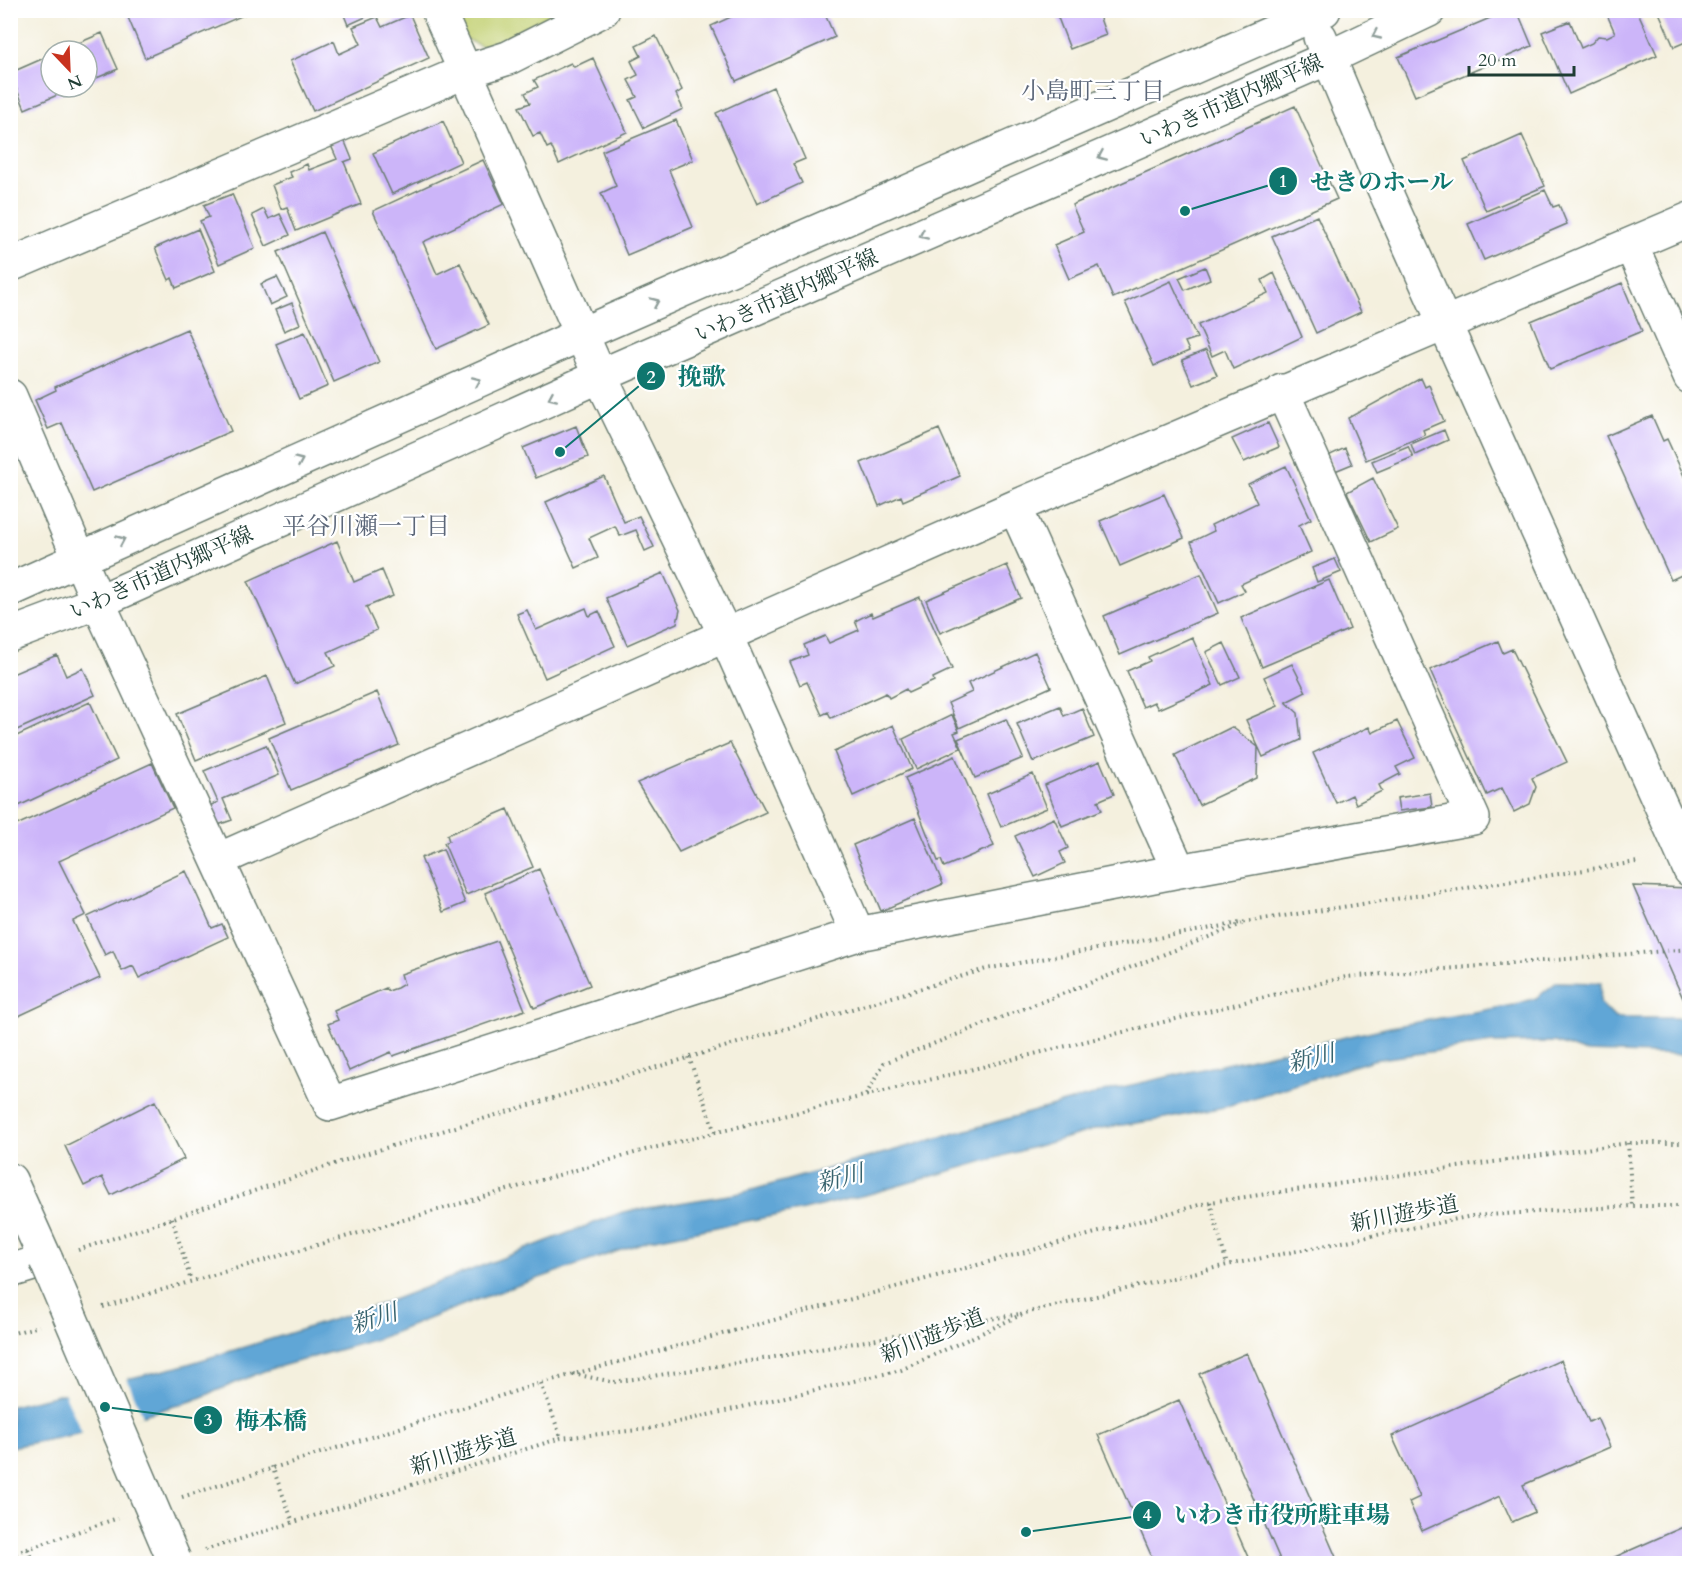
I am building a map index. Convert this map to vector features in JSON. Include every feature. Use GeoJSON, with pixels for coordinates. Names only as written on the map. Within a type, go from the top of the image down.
{"type":"FeatureCollection","features":[{"type":"Feature","properties":{"kind":"street"},"geometry":{"type":"LineString","coordinates":[[438,10],[600,376],[725,634],[858,934]]}},
{"type":"Feature","properties":{"kind":"street"},"geometry":{"type":"LineString","coordinates":[[10,265],[464,72],[508,57],[603,10]]}},
{"type":"Feature","properties":{"kind":"street","name":"いわき市道内郷平線"},"geometry":{"type":"LineString","coordinates":[[10,635],[98,602],[600,376],[1328,58],[1429,10]]}},
{"type":"Feature","properties":{"kind":"street"},"geometry":{"type":"LineString","coordinates":[[1315,12],[1328,58],[1381,182],[1685,860]]}},
{"type":"Feature","properties":{"kind":"street","name":"いわき市道内郷平線"},"geometry":{"type":"LineString","coordinates":[[10,590],[582,334],[1315,12]]}},
{"type":"Feature","properties":{"kind":"street"},"geometry":{"type":"LineString","coordinates":[[218,861],[1015,507],[1689,219]]}},
{"type":"Feature","properties":{"kind":"street"},"geometry":{"type":"LineString","coordinates":[[1630,245],[1689,377]]}},
{"type":"Feature","properties":{"kind":"street"},"geometry":{"type":"LineString","coordinates":[[10,396],[98,602],[330,1104],[858,934],[1179,871],[1473,818],[1282,391]]}},
{"type":"Feature","properties":{"kind":"street"},"geometry":{"type":"LineString","coordinates":[[1015,507],[1179,871]]}},
{"type":"Feature","properties":{"kind":"street"},"geometry":{"type":"LineString","coordinates":[[10,1180],[175,1562]]}},
{"type":"Feature","properties":{"kind":"street"},"geometry":{"type":"LineString","coordinates":[[10,1271],[46,1260]]}},
{"type":"Feature","properties":{"kind":"path"},"geometry":{"type":"LineString","coordinates":[[46,1260],[355,1157],[986,969],[1251,921],[1637,862]]}},
{"type":"Feature","properties":{"kind":"path"},"geometry":{"type":"LineString","coordinates":[[865,1096],[884,1063],[1251,921]]}},
{"type":"Feature","properties":{"kind":"path"},"geometry":{"type":"LineString","coordinates":[[101,1308],[645,1150],[1346,977],[1689,949]]}},
{"type":"Feature","properties":{"kind":"path"},"geometry":{"type":"LineString","coordinates":[[689,1057],[715,1133]]}},
{"type":"Feature","properties":{"kind":"path"},"geometry":{"type":"LineString","coordinates":[[172,1500],[272,1466],[572,1374],[1210,1202],[1629,1143],[1689,1143]]}},
{"type":"Feature","properties":{"kind":"path"},"geometry":{"type":"LineString","coordinates":[[1629,1143],[1632,1206]]}},
{"type":"Feature","properties":{"kind":"path"},"geometry":{"type":"LineString","coordinates":[[1210,1202],[1227,1265]]}},
{"type":"Feature","properties":{"kind":"path","name":"新川遊歩道"},"geometry":{"type":"LineString","coordinates":[[175,1562],[293,1522],[561,1438],[648,1429],[901,1370],[1025,1313],[1227,1265],[1472,1216],[1632,1206],[1689,1206]]}},
{"type":"Feature","properties":{"kind":"path"},"geometry":{"type":"LineString","coordinates":[[172,1218],[192,1281]]}},
{"type":"Feature","properties":{"kind":"path"},"geometry":{"type":"LineString","coordinates":[[572,1374],[614,1382],[769,1358],[1025,1313]]}},
{"type":"Feature","properties":{"kind":"path"},"geometry":{"type":"LineString","coordinates":[[10,1334],[44,1324]]}},
{"type":"Feature","properties":{"kind":"path"},"geometry":{"type":"LineString","coordinates":[[541,1383],[561,1438]]}},
{"type":"Feature","properties":{"kind":"path"},"geometry":{"type":"LineString","coordinates":[[272,1466],[293,1522]]}},
{"type":"Feature","properties":{"kind":"path"},"geometry":{"type":"LineString","coordinates":[[10,1555],[128,1515]]}},
{"type":"Feature","properties":{"kind":"path"},"geometry":{"type":"LineString","coordinates":[[28,1549],[33,1563]]}},
{"type":"Feature","properties":{"kind":"green space"},"geometry":{"type":"Polygon","coordinates":[[[438,11],[603,11],[508,58],[447,31],[438,11]]]}},
{"type":"Feature","properties":{"kind":"water","name":"新川"},"geometry":{"type":"Polygon","coordinates":[[[1557,982],[1601,983],[1600,1003],[1615,1018],[1689,1018],[1689,1055],[1583,1052],[1555,1042],[1492,1043],[1373,1060],[1224,1107],[1165,1119],[1101,1128],[873,1193],[804,1210],[650,1240],[473,1301],[380,1338],[264,1371],[192,1401],[77,1434],[11,1447],[11,1406],[178,1367],[382,1304],[623,1212],[741,1193],[1118,1088],[1390,1027],[1513,1005],[1536,998],[1557,982]]]}},
{"type":"Feature","properties":{"kind":"pier"},"geometry":{"type":"Polygon","coordinates":[[[126,1376],[143,1416],[83,1435],[63,1390],[126,1376]]]}},
{"type":"Feature","properties":{"kind":"building"},"geometry":{"type":"Polygon","coordinates":[[[138,10],[244,10],[246,14],[145,58],[127,15],[138,10]]]}},
{"type":"Feature","properties":{"kind":"building"},"geometry":{"type":"Polygon","coordinates":[[[342,10],[381,10],[348,25],[342,10]]]}},
{"type":"Feature","properties":{"kind":"building"},"geometry":{"type":"Polygon","coordinates":[[[746,10],[823,10],[835,37],[736,81],[711,26],[746,10]]]}},
{"type":"Feature","properties":{"kind":"building"},"geometry":{"type":"Polygon","coordinates":[[[1055,10],[1097,10],[1106,35],[1070,49],[1055,10]]]}},
{"type":"Feature","properties":{"kind":"building"},"geometry":{"type":"Polygon","coordinates":[[[1509,10],[1517,10],[1532,46],[1415,96],[1398,57],[1509,10]]]}},
{"type":"Feature","properties":{"kind":"building"},"geometry":{"type":"Polygon","coordinates":[[[1605,10],[1637,10],[1657,55],[1569,94],[1542,32],[1570,21],[1581,48],[1592,43],[1598,36],[1607,37],[1615,33],[1605,10]]]}},
{"type":"Feature","properties":{"kind":"building"},"geometry":{"type":"Polygon","coordinates":[[[1658,10],[1690,10],[1690,40],[1674,47],[1658,10]]]}},
{"type":"Feature","properties":{"kind":"building"},"geometry":{"type":"Polygon","coordinates":[[[410,15],[429,58],[313,111],[290,61],[334,41],[339,54],[361,44],[353,27],[377,17],[382,27],[410,15]]]}},
{"type":"Feature","properties":{"kind":"building"},"geometry":{"type":"Polygon","coordinates":[[[102,33],[118,69],[99,77],[99,39],[88,39],[102,33]]]}},
{"type":"Feature","properties":{"kind":"building"},"geometry":{"type":"Polygon","coordinates":[[[656,36],[682,90],[676,94],[683,109],[644,128],[630,100],[637,97],[628,80],[638,75],[631,61],[641,56],[636,46],[656,36]]]}},
{"type":"Feature","properties":{"kind":"building"},"geometry":{"type":"Polygon","coordinates":[[[593,58],[627,132],[559,164],[551,146],[547,148],[540,133],[533,136],[519,107],[530,103],[525,93],[538,87],[534,80],[571,63],[574,67],[593,58]]]}},
{"type":"Feature","properties":{"kind":"building"},"geometry":{"type":"Polygon","coordinates":[[[39,60],[39,99],[48,99],[25,109],[10,73],[39,60]]]}},
{"type":"Feature","properties":{"kind":"building"},"geometry":{"type":"Polygon","coordinates":[[[773,87],[805,159],[793,164],[802,183],[757,204],[716,113],[773,87]]]}},
{"type":"Feature","properties":{"kind":"building"},"geometry":{"type":"Polygon","coordinates":[[[1295,106],[1337,199],[1113,298],[1099,266],[1069,279],[1054,245],[1084,232],[1072,205],[1295,106]]]}},
{"type":"Feature","properties":{"kind":"building"},"geometry":{"type":"Polygon","coordinates":[[[676,120],[693,160],[669,170],[693,227],[627,255],[601,193],[616,186],[602,151],[676,120]]]}},
{"type":"Feature","properties":{"kind":"building"},"geometry":{"type":"Polygon","coordinates":[[[443,121],[461,162],[392,194],[373,153],[443,121]]]}},
{"type":"Feature","properties":{"kind":"building"},"geometry":{"type":"Polygon","coordinates":[[[1522,135],[1545,186],[1486,211],[1464,161],[1522,135]]]}},
{"type":"Feature","properties":{"kind":"building"},"geometry":{"type":"Polygon","coordinates":[[[343,137],[352,159],[344,162],[361,204],[296,231],[287,207],[281,209],[272,185],[292,177],[289,172],[307,164],[309,170],[337,159],[330,143],[343,137]]]}},
{"type":"Feature","properties":{"kind":"building"},"geometry":{"type":"Polygon","coordinates":[[[483,160],[504,204],[423,242],[437,274],[460,263],[489,325],[436,349],[373,211],[483,160]]]}},
{"type":"Feature","properties":{"kind":"building"},"geometry":{"type":"Polygon","coordinates":[[[1545,190],[1553,207],[1559,205],[1567,224],[1484,260],[1468,224],[1545,190]]]}},
{"type":"Feature","properties":{"kind":"building"},"geometry":{"type":"Polygon","coordinates":[[[232,194],[255,248],[219,264],[200,221],[209,217],[204,205],[232,194]]]}},
{"type":"Feature","properties":{"kind":"building"},"geometry":{"type":"Polygon","coordinates":[[[264,209],[269,219],[280,214],[290,235],[266,246],[252,215],[264,209]]]}},
{"type":"Feature","properties":{"kind":"building"},"geometry":{"type":"Polygon","coordinates":[[[1317,216],[1361,312],[1316,333],[1272,236],[1317,216]]]}},
{"type":"Feature","properties":{"kind":"building"},"geometry":{"type":"Polygon","coordinates":[[[198,229],[215,271],[176,288],[172,278],[169,280],[155,248],[198,229]]]}},
{"type":"Feature","properties":{"kind":"building"},"geometry":{"type":"Polygon","coordinates":[[[322,232],[379,362],[334,382],[278,252],[322,232]]]}},
{"type":"Feature","properties":{"kind":"building"},"geometry":{"type":"Polygon","coordinates":[[[1205,267],[1210,279],[1185,290],[1179,278],[1205,267]]]}},
{"type":"Feature","properties":{"kind":"building"},"geometry":{"type":"Polygon","coordinates":[[[1274,273],[1302,337],[1233,369],[1225,350],[1212,356],[1198,325],[1268,293],[1262,280],[1274,273]]]}},
{"type":"Feature","properties":{"kind":"building"},"geometry":{"type":"Polygon","coordinates":[[[277,277],[287,297],[270,305],[261,284],[277,277]]]}},
{"type":"Feature","properties":{"kind":"building"},"geometry":{"type":"Polygon","coordinates":[[[1171,281],[1197,338],[1185,342],[1189,351],[1154,366],[1125,302],[1171,281]]]}},
{"type":"Feature","properties":{"kind":"building"},"geometry":{"type":"Polygon","coordinates":[[[1622,283],[1642,331],[1550,369],[1531,321],[1622,283]]]}},
{"type":"Feature","properties":{"kind":"building"},"geometry":{"type":"Polygon","coordinates":[[[292,303],[300,324],[284,331],[275,310],[292,303]]]}},
{"type":"Feature","properties":{"kind":"building"},"geometry":{"type":"Polygon","coordinates":[[[187,329],[231,431],[92,492],[62,423],[48,429],[35,400],[56,390],[55,387],[187,329]]]}},
{"type":"Feature","properties":{"kind":"building"},"geometry":{"type":"Polygon","coordinates":[[[305,332],[328,386],[299,399],[276,344],[305,332]]]}},
{"type":"Feature","properties":{"kind":"building"},"geometry":{"type":"Polygon","coordinates":[[[1206,350],[1217,375],[1193,385],[1182,360],[1206,350]]]}},
{"type":"Feature","properties":{"kind":"building"},"geometry":{"type":"Polygon","coordinates":[[[1421,378],[1425,387],[1429,385],[1444,421],[1423,430],[1425,435],[1366,460],[1348,418],[1421,378]]]}},
{"type":"Feature","properties":{"kind":"building"},"geometry":{"type":"Polygon","coordinates":[[[1652,416],[1663,441],[1667,439],[1690,489],[1690,571],[1671,580],[1606,436],[1652,416]]]}},
{"type":"Feature","properties":{"kind":"building"},"geometry":{"type":"Polygon","coordinates":[[[1268,423],[1279,447],[1244,462],[1232,439],[1268,423]]]}},
{"type":"Feature","properties":{"kind":"building"},"geometry":{"type":"Polygon","coordinates":[[[576,426],[588,457],[536,478],[523,448],[576,426]]]}},
{"type":"Feature","properties":{"kind":"building"},"geometry":{"type":"Polygon","coordinates":[[[939,429],[960,476],[903,501],[901,496],[879,506],[861,463],[939,429]]]}},
{"type":"Feature","properties":{"kind":"building"},"geometry":{"type":"Polygon","coordinates":[[[1444,430],[1448,440],[1415,455],[1411,444],[1444,430]]]}},
{"type":"Feature","properties":{"kind":"building"},"geometry":{"type":"Polygon","coordinates":[[[1408,446],[1413,457],[1377,472],[1372,461],[1408,446]]]}},
{"type":"Feature","properties":{"kind":"building"},"geometry":{"type":"Polygon","coordinates":[[[1345,448],[1352,464],[1335,471],[1328,456],[1345,448]]]}},
{"type":"Feature","properties":{"kind":"building"},"geometry":{"type":"Polygon","coordinates":[[[1286,466],[1311,519],[1299,525],[1311,552],[1241,584],[1245,591],[1219,603],[1191,542],[1214,531],[1211,525],[1257,503],[1248,484],[1286,466]]]}},
{"type":"Feature","properties":{"kind":"building"},"geometry":{"type":"Polygon","coordinates":[[[604,476],[624,522],[639,516],[654,547],[645,551],[636,530],[620,536],[615,526],[589,538],[598,558],[576,568],[546,502],[604,476]]]}},
{"type":"Feature","properties":{"kind":"building"},"geometry":{"type":"Polygon","coordinates":[[[1373,478],[1398,529],[1371,542],[1347,492],[1373,478]]]}},
{"type":"Feature","properties":{"kind":"building"},"geometry":{"type":"Polygon","coordinates":[[[1164,494],[1184,538],[1120,566],[1100,521],[1164,494]]]}},
{"type":"Feature","properties":{"kind":"building"},"geometry":{"type":"Polygon","coordinates":[[[337,541],[354,582],[382,570],[393,596],[366,607],[377,630],[328,652],[335,666],[295,684],[248,581],[337,541]]]}},
{"type":"Feature","properties":{"kind":"building"},"geometry":{"type":"Polygon","coordinates":[[[1335,559],[1341,572],[1317,582],[1312,568],[1335,559]]]}},
{"type":"Feature","properties":{"kind":"building"},"geometry":{"type":"Polygon","coordinates":[[[1007,565],[1021,598],[940,633],[926,600],[1007,565]]]}},
{"type":"Feature","properties":{"kind":"building"},"geometry":{"type":"Polygon","coordinates":[[[663,573],[680,610],[677,623],[627,645],[606,598],[663,573]]]}},
{"type":"Feature","properties":{"kind":"building"},"geometry":{"type":"Polygon","coordinates":[[[1201,574],[1218,613],[1120,655],[1104,616],[1201,574]]]}},
{"type":"Feature","properties":{"kind":"building"},"geometry":{"type":"Polygon","coordinates":[[[1329,580],[1350,629],[1262,667],[1241,618],[1329,580]]]}},
{"type":"Feature","properties":{"kind":"building"},"geometry":{"type":"Polygon","coordinates":[[[920,597],[952,669],[933,678],[934,681],[908,693],[906,689],[889,698],[886,693],[831,718],[828,712],[822,715],[807,682],[800,685],[790,662],[808,655],[804,645],[825,636],[829,643],[859,630],[855,621],[871,613],[873,617],[920,597]]]}},
{"type":"Feature","properties":{"kind":"building"},"geometry":{"type":"Polygon","coordinates":[[[586,608],[589,616],[599,611],[615,646],[545,678],[517,614],[527,610],[536,630],[586,608]]]}},
{"type":"Feature","properties":{"kind":"building"},"geometry":{"type":"Polygon","coordinates":[[[1192,637],[1213,685],[1158,709],[1154,702],[1143,707],[1127,671],[1150,661],[1148,657],[1192,637]]]}},
{"type":"Feature","properties":{"kind":"building"},"geometry":{"type":"Polygon","coordinates":[[[1498,641],[1503,653],[1512,649],[1567,762],[1532,778],[1536,787],[1530,804],[1514,812],[1502,788],[1487,795],[1430,670],[1498,641]]]}},
{"type":"Feature","properties":{"kind":"building"},"geometry":{"type":"Polygon","coordinates":[[[1224,643],[1240,677],[1222,685],[1206,652],[1224,643]]]}},
{"type":"Feature","properties":{"kind":"building"},"geometry":{"type":"Polygon","coordinates":[[[1035,652],[1051,687],[959,728],[948,703],[972,692],[968,683],[1035,652]]]}},
{"type":"Feature","properties":{"kind":"building"},"geometry":{"type":"Polygon","coordinates":[[[57,655],[66,676],[83,668],[95,695],[10,733],[10,675],[57,655]]]}},
{"type":"Feature","properties":{"kind":"building"},"geometry":{"type":"Polygon","coordinates":[[[1292,664],[1306,692],[1286,702],[1298,713],[1301,740],[1263,757],[1246,720],[1278,706],[1264,677],[1292,664]]]}},
{"type":"Feature","properties":{"kind":"building"},"geometry":{"type":"Polygon","coordinates":[[[267,676],[286,722],[196,760],[177,714],[267,676]]]}},
{"type":"Feature","properties":{"kind":"building"},"geometry":{"type":"Polygon","coordinates":[[[377,692],[399,745],[291,790],[269,738],[377,692]]]}},
{"type":"Feature","properties":{"kind":"building"},"geometry":{"type":"Polygon","coordinates":[[[90,702],[117,760],[10,810],[10,739],[90,702]]]}},
{"type":"Feature","properties":{"kind":"building"},"geometry":{"type":"Polygon","coordinates":[[[1060,706],[1064,716],[1082,708],[1094,737],[1033,762],[1017,724],[1060,706]]]}},
{"type":"Feature","properties":{"kind":"building"},"geometry":{"type":"Polygon","coordinates":[[[952,715],[959,731],[954,733],[961,748],[916,769],[903,739],[952,715]]]}},
{"type":"Feature","properties":{"kind":"building"},"geometry":{"type":"Polygon","coordinates":[[[1006,719],[1023,758],[975,778],[958,739],[1006,719]]]}},
{"type":"Feature","properties":{"kind":"building"},"geometry":{"type":"Polygon","coordinates":[[[1397,721],[1415,758],[1396,767],[1400,774],[1379,785],[1382,791],[1356,804],[1352,795],[1336,803],[1313,753],[1369,727],[1372,733],[1397,721]]]}},
{"type":"Feature","properties":{"kind":"building"},"geometry":{"type":"Polygon","coordinates":[[[893,725],[912,769],[853,796],[834,752],[893,725]]]}},
{"type":"Feature","properties":{"kind":"building"},"geometry":{"type":"Polygon","coordinates":[[[1232,727],[1258,747],[1257,778],[1199,805],[1175,755],[1232,727]]]}},
{"type":"Feature","properties":{"kind":"building"},"geometry":{"type":"Polygon","coordinates":[[[730,743],[766,812],[679,852],[637,783],[730,743]]]}},
{"type":"Feature","properties":{"kind":"building"},"geometry":{"type":"Polygon","coordinates":[[[266,745],[279,775],[223,799],[232,820],[218,825],[209,806],[218,802],[204,771],[266,745]]]}},
{"type":"Feature","properties":{"kind":"building"},"geometry":{"type":"Polygon","coordinates":[[[955,756],[994,846],[944,867],[941,860],[938,861],[905,778],[955,756]]]}},
{"type":"Feature","properties":{"kind":"building"},"geometry":{"type":"Polygon","coordinates":[[[1100,761],[1114,794],[1098,801],[1102,810],[1062,826],[1045,785],[1100,761]]]}},
{"type":"Feature","properties":{"kind":"building"},"geometry":{"type":"Polygon","coordinates":[[[152,763],[173,808],[59,861],[86,915],[73,921],[100,978],[10,1020],[10,828],[152,763]]]}},
{"type":"Feature","properties":{"kind":"building"},"geometry":{"type":"Polygon","coordinates":[[[1033,774],[1047,808],[1001,827],[987,794],[1033,774]]]}},
{"type":"Feature","properties":{"kind":"building"},"geometry":{"type":"Polygon","coordinates":[[[1430,793],[1432,807],[1399,811],[1397,798],[1430,793]]]}},
{"type":"Feature","properties":{"kind":"building"},"geometry":{"type":"Polygon","coordinates":[[[508,809],[533,867],[466,895],[444,843],[449,841],[447,835],[508,809]]]}},
{"type":"Feature","properties":{"kind":"building"},"geometry":{"type":"Polygon","coordinates":[[[915,818],[943,884],[881,911],[853,845],[915,818]]]}},
{"type":"Feature","properties":{"kind":"building"},"geometry":{"type":"Polygon","coordinates":[[[1054,818],[1068,848],[1060,852],[1065,863],[1035,877],[1015,836],[1054,818]]]}},
{"type":"Feature","properties":{"kind":"building"},"geometry":{"type":"Polygon","coordinates":[[[443,849],[465,903],[443,912],[421,858],[443,849]]]}},
{"type":"Feature","properties":{"kind":"building"},"geometry":{"type":"Polygon","coordinates":[[[539,869],[590,985],[534,1008],[485,893],[539,869]]]}},
{"type":"Feature","properties":{"kind":"building"},"geometry":{"type":"Polygon","coordinates":[[[186,871],[212,928],[222,924],[228,937],[139,978],[133,966],[122,971],[113,951],[105,955],[87,917],[186,871]]]}},
{"type":"Feature","properties":{"kind":"building"},"geometry":{"type":"Polygon","coordinates":[[[1633,886],[1690,888],[1690,1014],[1633,886]]]}},
{"type":"Feature","properties":{"kind":"building"},"geometry":{"type":"Polygon","coordinates":[[[497,941],[525,1010],[393,1056],[391,1052],[349,1071],[328,1024],[338,1020],[334,1011],[386,988],[388,991],[397,988],[404,984],[401,974],[497,941]]]}},
{"type":"Feature","properties":{"kind":"building"},"geometry":{"type":"Polygon","coordinates":[[[155,1101],[184,1159],[111,1195],[102,1177],[84,1186],[65,1146],[155,1101]]]}},
{"type":"Feature","properties":{"kind":"building"},"geometry":{"type":"Polygon","coordinates":[[[1247,1353],[1339,1564],[1282,1564],[1199,1374],[1247,1353]]]}},
{"type":"Feature","properties":{"kind":"building"},"geometry":{"type":"Polygon","coordinates":[[[1561,1360],[1589,1422],[1597,1418],[1610,1447],[1523,1485],[1535,1512],[1512,1522],[1500,1496],[1422,1531],[1409,1502],[1420,1497],[1392,1436],[1561,1360]]]}},
{"type":"Feature","properties":{"kind":"building"},"geometry":{"type":"Polygon","coordinates":[[[1179,1400],[1251,1564],[1155,1564],[1098,1435],[1179,1400]]]}},
{"type":"Feature","properties":{"kind":"building"},"geometry":{"type":"Polygon","coordinates":[[[1690,1524],[1690,1564],[1599,1564],[1690,1524]]]}},
{"type":"Feature","properties":{"kind":"place","name":"せきのホール"},"geometry":{"type":"Point","coordinates":[1185,211]}},
{"type":"Feature","properties":{"kind":"place","name":"挽歌"},"geometry":{"type":"Point","coordinates":[560,452]}},
{"type":"Feature","properties":{"kind":"place","name":"梅本橋"},"geometry":{"type":"Point","coordinates":[105,1407]}},
{"type":"Feature","properties":{"kind":"place","name":"いわき市役所駐車場"},"geometry":{"type":"Point","coordinates":[1026,1532]}},
{"type":"Feature","properties":{"kind":"district","name":"小島町三丁目"},"geometry":{"type":"Point","coordinates":[1093,91]}},
{"type":"Feature","properties":{"kind":"district","name":"平谷川瀬一丁目"},"geometry":{"type":"Point","coordinates":[366,526]}}]}
